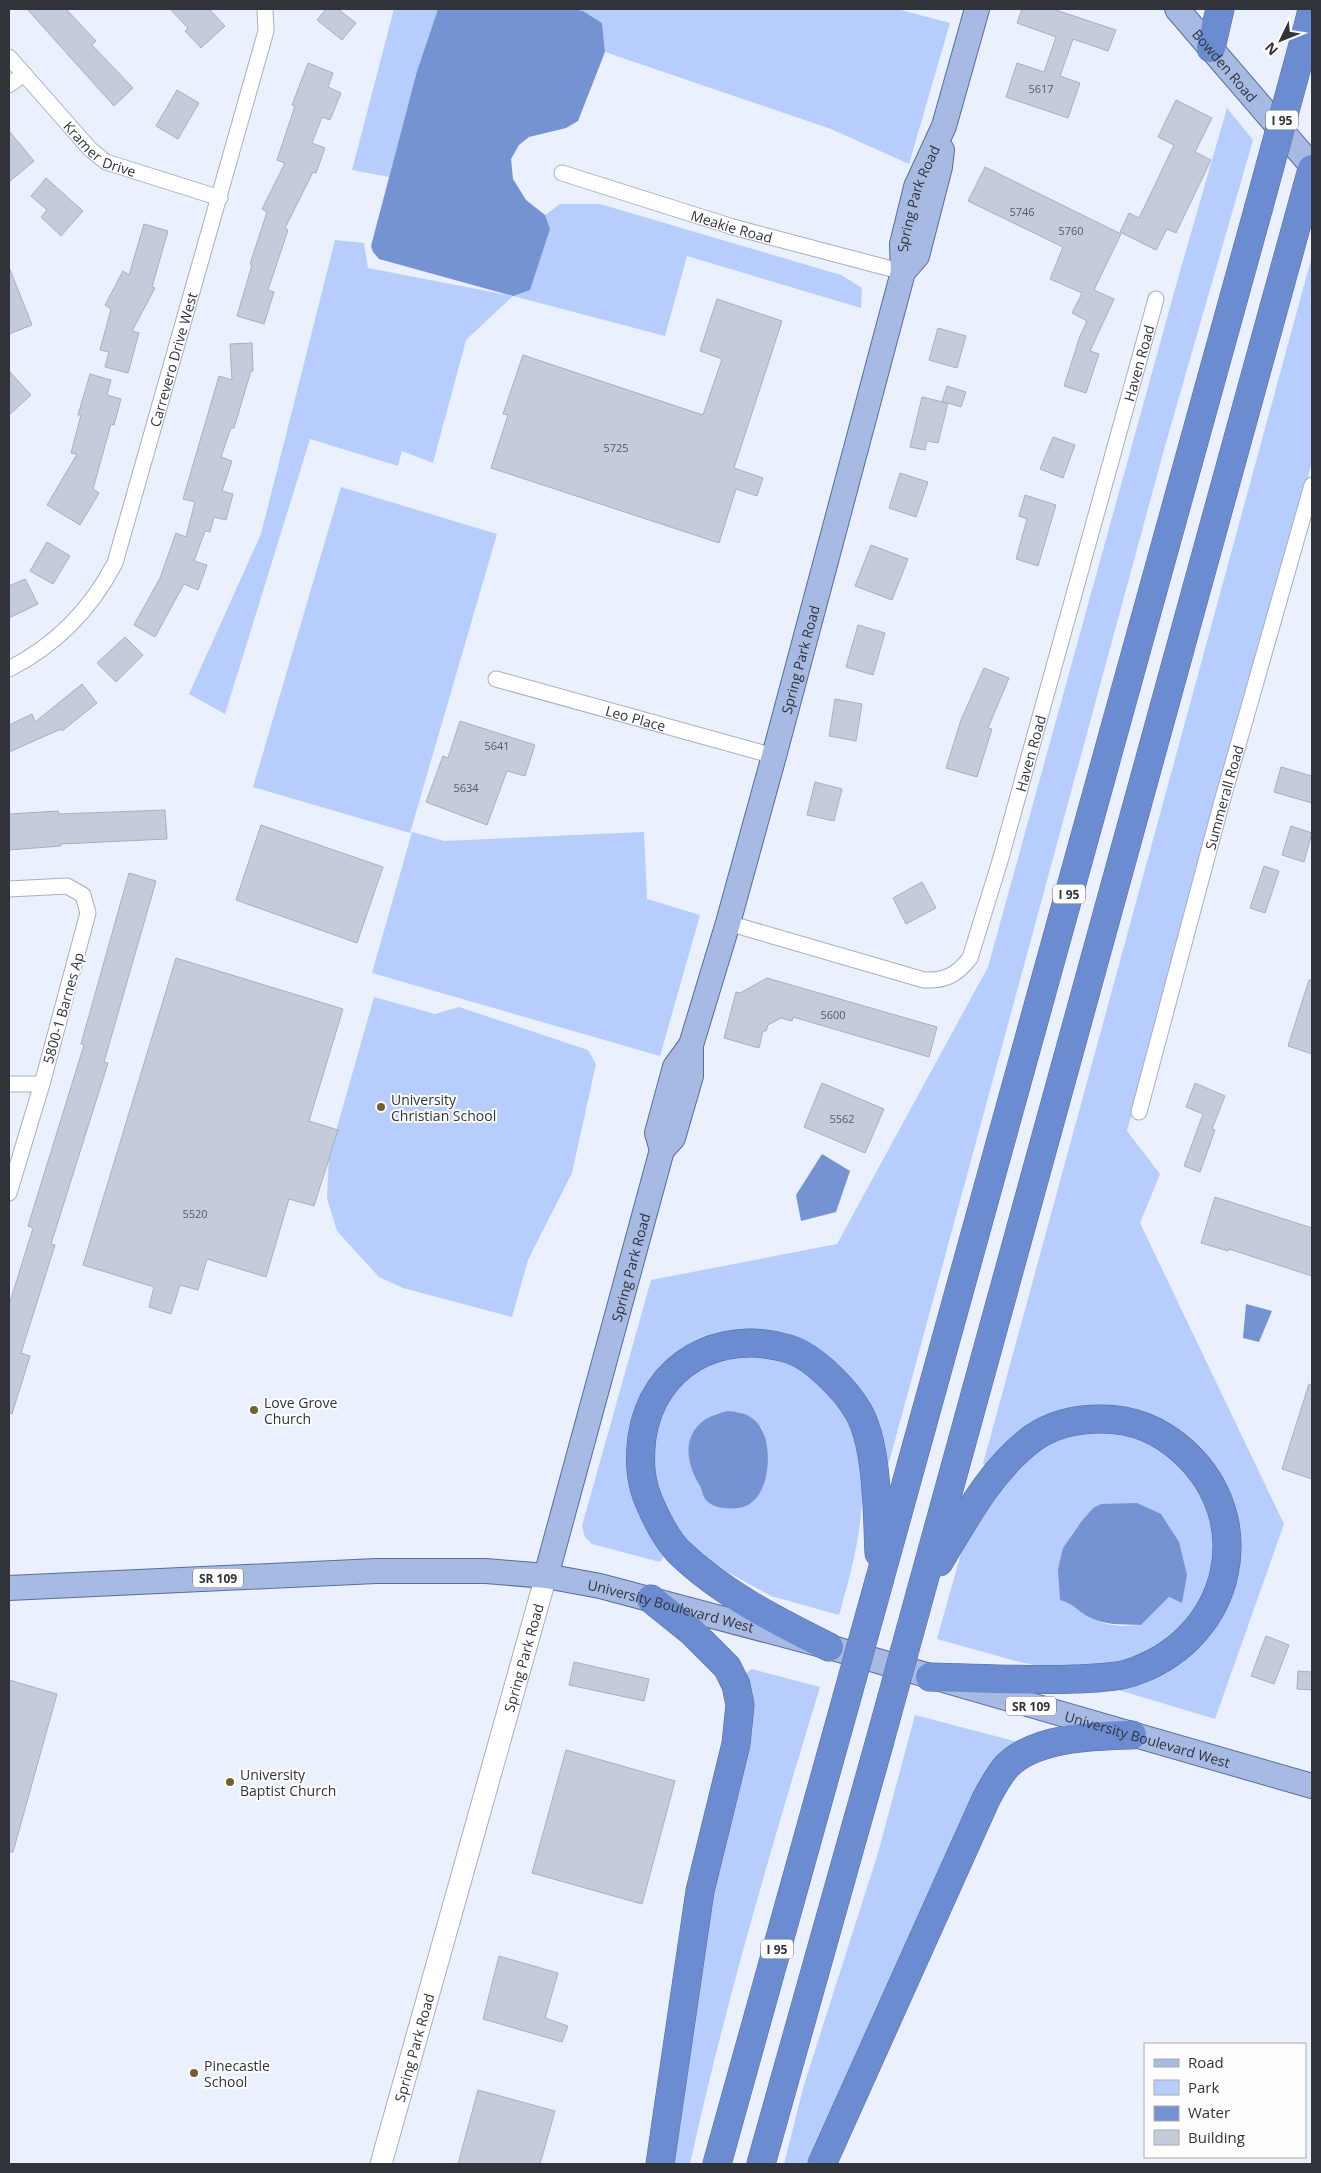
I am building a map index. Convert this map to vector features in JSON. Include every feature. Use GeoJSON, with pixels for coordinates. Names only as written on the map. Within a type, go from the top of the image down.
{"type":"FeatureCollection","features":[{"type":"Feature","properties":{"kind":"highway"},"geometry":{"type":"LineString","coordinates":[[1211,48],[1220,9]]}},
{"type":"Feature","properties":{"kind":"highway","name":"I 95"},"geometry":{"type":"LineString","coordinates":[[717,2164],[1310,20]]}},
{"type":"Feature","properties":{"kind":"highway"},"geometry":{"type":"LineString","coordinates":[[761,2164],[921,1591],[1312,167]]}},
{"type":"Feature","properties":{"kind":"highway"},"geometry":{"type":"LineString","coordinates":[[829,1647],[775,1620],[713,1580],[679,1552],[656,1520],[645,1492],[640,1455],[644,1424],[651,1406],[660,1388],[673,1373],[685,1363],[709,1350],[737,1343],[756,1343],[790,1350],[822,1369],[836,1382],[859,1412],[866,1430],[877,1506],[880,1578]]}},
{"type":"Feature","properties":{"kind":"highway"},"geometry":{"type":"LineString","coordinates":[[921,1591],[974,1504],[1004,1465],[1034,1438],[1078,1419],[1118,1419],[1137,1422],[1166,1437],[1194,1462],[1209,1481],[1219,1501],[1225,1521],[1227,1562],[1222,1584],[1214,1603],[1204,1621],[1190,1638],[1155,1663],[1136,1671],[1103,1677],[1043,1680],[930,1677]]}},
{"type":"Feature","properties":{"kind":"highway"},"geometry":{"type":"LineString","coordinates":[[651,1599],[692,1632],[728,1667],[736,1685],[740,1705],[736,1744],[700,1892],[660,2164]]}},
{"type":"Feature","properties":{"kind":"highway"},"geometry":{"type":"LineString","coordinates":[[822,2164],[986,1799],[997,1779],[1007,1766],[1023,1754],[1043,1746],[1086,1737],[1132,1735]]}},
{"type":"Feature","properties":{"kind":"main road","name":"Spring Park Road"},"geometry":{"type":"LineString","coordinates":[[381,2164],[546,1576],[662,1150],[673,1138],[691,1076],[691,1046],[728,924],[903,272],[902,244],[916,187],[944,126],[977,9]]}},
{"type":"Feature","properties":{"kind":"main road","name":"Bowden Road"},"geometry":{"type":"LineString","coordinates":[[1177,9],[1312,167]]}},
{"type":"Feature","properties":{"kind":"main road","name":"University Boulevard West"},"geometry":{"type":"LineString","coordinates":[[9,1588],[376,1571],[486,1571],[546,1576],[651,1599],[829,1647],[1312,1786]]}},
{"type":"Feature","properties":{"kind":"street","name":"Carrevero Drive West"},"geometry":{"type":"LineString","coordinates":[[9,670],[28,660],[70,626],[89,606],[115,563],[266,31],[265,9]]}},
{"type":"Feature","properties":{"kind":"street","name":"Kramer Drive"},"geometry":{"type":"LineString","coordinates":[[9,57],[90,149],[106,162],[123,169],[220,198]]}},
{"type":"Feature","properties":{"kind":"street"},"geometry":{"type":"LineString","coordinates":[[9,85],[24,74]]}},
{"type":"Feature","properties":{"kind":"street","name":"Meakie Road"},"geometry":{"type":"LineString","coordinates":[[562,173],[733,227],[903,272]]}},
{"type":"Feature","properties":{"kind":"street","name":"Haven Road"},"geometry":{"type":"LineString","coordinates":[[728,924],[924,980],[939,981],[951,976],[962,968],[970,958],[1000,861],[1156,299]]}},
{"type":"Feature","properties":{"kind":"street","name":"Summerall Road"},"geometry":{"type":"LineString","coordinates":[[1139,1112],[1221,805],[1312,485]]}},
{"type":"Feature","properties":{"kind":"street","name":"Leo Place"},"geometry":{"type":"LineString","coordinates":[[496,679],[774,756]]}},
{"type":"Feature","properties":{"kind":"street","name":"5800-1 Barnes Ap"},"geometry":{"type":"LineString","coordinates":[[9,889],[67,886],[83,895],[88,913],[42,1084],[9,1193]]}},
{"type":"Feature","properties":{"kind":"street"},"geometry":{"type":"LineString","coordinates":[[9,1084],[42,1084]]}},
{"type":"Feature","properties":{"kind":"green space"},"geometry":{"type":"Polygon","coordinates":[[[394,9],[438,9],[417,71],[389,177],[352,170],[394,9]]]}},
{"type":"Feature","properties":{"kind":"green space"},"geometry":{"type":"Polygon","coordinates":[[[573,9],[897,9],[950,23],[909,164],[831,129],[605,52],[602,23],[583,11],[573,9]]]}},
{"type":"Feature","properties":{"kind":"green space"},"geometry":{"type":"Polygon","coordinates":[[[1227,108],[1253,140],[1165,446],[888,1466],[881,1467],[861,1400],[743,1331],[640,1406],[664,1556],[660,1562],[592,1544],[585,1537],[582,1526],[651,1280],[837,1244],[988,967],[1177,282],[1227,108]]]}},
{"type":"Feature","properties":{"kind":"green space"},"geometry":{"type":"Polygon","coordinates":[[[560,204],[600,204],[841,275],[862,288],[861,308],[687,256],[665,336],[513,296],[550,229],[545,215],[560,204]]]}},
{"type":"Feature","properties":{"kind":"green space"},"geometry":{"type":"Polygon","coordinates":[[[335,240],[364,243],[368,268],[513,296],[466,340],[433,463],[402,451],[398,466],[310,439],[225,714],[189,694],[261,534],[335,240]]]}},
{"type":"Feature","properties":{"kind":"green space"},"geometry":{"type":"Polygon","coordinates":[[[1312,256],[1312,462],[1127,1131],[1160,1174],[1140,1223],[1284,1524],[1215,1719],[1112,1688],[1148,1678],[1239,1547],[1229,1493],[1202,1450],[1151,1418],[1105,1408],[991,1467],[983,1464],[1312,256]]]}},
{"type":"Feature","properties":{"kind":"green space"},"geometry":{"type":"Polygon","coordinates":[[[341,487],[497,534],[410,833],[253,787],[341,487]]]}},
{"type":"Feature","properties":{"kind":"green space"},"geometry":{"type":"Polygon","coordinates":[[[412,832],[444,841],[644,832],[647,899],[700,915],[660,1056],[372,973],[412,832]]]}},
{"type":"Feature","properties":{"kind":"green space"},"geometry":{"type":"Polygon","coordinates":[[[374,997],[435,1014],[459,1007],[588,1050],[596,1064],[572,1173],[528,1260],[512,1317],[403,1288],[379,1277],[337,1231],[327,1198],[329,1156],[374,997]]]}},
{"type":"Feature","properties":{"kind":"green space"},"geometry":{"type":"Polygon","coordinates":[[[751,1355],[791,1364],[821,1386],[843,1414],[855,1441],[861,1469],[862,1498],[854,1558],[839,1615],[771,1596],[715,1565],[688,1542],[669,1517],[652,1482],[653,1428],[676,1386],[713,1361],[751,1355]],[[738,1412],[715,1414],[703,1490],[704,1497],[758,1495],[762,1486],[768,1463],[762,1428],[738,1412]]]}},
{"type":"Feature","properties":{"kind":"green space"},"geometry":{"type":"Polygon","coordinates":[[[1103,1430],[1149,1441],[1193,1476],[1215,1526],[1215,1571],[1188,1625],[1145,1656],[1109,1664],[1039,1666],[937,1639],[965,1539],[1016,1465],[1063,1435],[1103,1430]],[[1093,1508],[1070,1537],[1069,1603],[1095,1620],[1123,1626],[1141,1625],[1169,1597],[1182,1603],[1093,1508]]]}},
{"type":"Feature","properties":{"kind":"green space"},"geometry":{"type":"Polygon","coordinates":[[[752,1669],[820,1687],[734,1984],[690,2164],[666,2164],[741,1677],[752,1669]]]}},
{"type":"Feature","properties":{"kind":"green space"},"geometry":{"type":"Polygon","coordinates":[[[915,1715],[1018,1742],[815,2164],[784,2164],[804,2085],[878,1853],[915,1715]]]}},
{"type":"Feature","properties":{"kind":"water"},"geometry":{"type":"Polygon","coordinates":[[[438,9],[573,9],[583,11],[602,23],[605,52],[578,121],[566,128],[529,137],[519,145],[511,159],[513,179],[526,200],[545,215],[550,229],[530,290],[513,296],[379,259],[371,246],[417,71],[438,9]]]}},
{"type":"Feature","properties":{"kind":"water"},"geometry":{"type":"Polygon","coordinates":[[[822,1154],[850,1171],[836,1212],[801,1221],[796,1195],[822,1154]]]}},
{"type":"Feature","properties":{"kind":"water"},"geometry":{"type":"Polygon","coordinates":[[[1246,1304],[1272,1311],[1259,1342],[1243,1338],[1246,1304]]]}},
{"type":"Feature","properties":{"kind":"water"},"geometry":{"type":"Polygon","coordinates":[[[728,1411],[744,1414],[760,1426],[765,1436],[768,1460],[764,1485],[759,1495],[749,1504],[734,1508],[717,1507],[705,1499],[693,1473],[689,1449],[690,1439],[695,1429],[703,1421],[728,1411]]]}},
{"type":"Feature","properties":{"kind":"water"},"geometry":{"type":"Polygon","coordinates":[[[1137,1503],[1161,1514],[1179,1542],[1187,1575],[1182,1603],[1169,1597],[1141,1625],[1114,1624],[1100,1621],[1087,1616],[1060,1600],[1058,1569],[1063,1548],[1081,1522],[1093,1508],[1101,1504],[1137,1503]]]}},
{"type":"Feature","properties":{"kind":"building"},"geometry":{"type":"Polygon","coordinates":[[[27,9],[66,9],[96,41],[92,45],[133,88],[114,106],[27,9]]]}},
{"type":"Feature","properties":{"kind":"building"},"geometry":{"type":"Polygon","coordinates":[[[170,9],[209,9],[225,26],[201,48],[185,31],[188,28],[170,9]]]}},
{"type":"Feature","properties":{"kind":"building"},"geometry":{"type":"Polygon","coordinates":[[[326,9],[338,9],[356,23],[342,40],[317,20],[326,9]]]}},
{"type":"Feature","properties":{"kind":"building"},"geometry":{"type":"Polygon","coordinates":[[[1022,9],[1053,9],[1116,30],[1108,51],[1073,39],[1060,76],[1080,83],[1068,118],[1006,97],[1017,63],[1044,72],[1056,37],[1017,23],[1022,9]]]}},
{"type":"Feature","properties":{"kind":"building"},"geometry":{"type":"Polygon","coordinates":[[[308,63],[333,73],[328,87],[341,93],[330,120],[322,117],[312,143],[325,148],[316,173],[313,172],[285,228],[288,230],[268,290],[274,292],[264,324],[237,316],[252,265],[250,264],[267,212],[262,209],[285,163],[277,160],[295,106],[292,105],[308,63]]]}},
{"type":"Feature","properties":{"kind":"building"},"geometry":{"type":"Polygon","coordinates":[[[177,90],[199,103],[178,139],[156,126],[177,90]]]}},
{"type":"Feature","properties":{"kind":"building"},"geometry":{"type":"Polygon","coordinates":[[[1176,100],[1212,118],[1195,152],[1211,160],[1176,233],[1167,229],[1156,250],[1120,232],[1129,213],[1139,218],[1174,145],[1158,137],[1176,100]]]}},
{"type":"Feature","properties":{"kind":"building"},"geometry":{"type":"Polygon","coordinates":[[[9,131],[34,161],[9,182],[9,131]]]}},
{"type":"Feature","properties":{"kind":"building"},"geometry":{"type":"Polygon","coordinates":[[[985,167],[1121,234],[1094,290],[1114,299],[1090,351],[1099,354],[1086,393],[1064,386],[1080,336],[1087,321],[1072,313],[1082,293],[1050,279],[1063,247],[968,201],[985,167]]]}},
{"type":"Feature","properties":{"kind":"building"},"geometry":{"type":"Polygon","coordinates":[[[46,178],[83,211],[61,236],[41,217],[47,210],[31,196],[46,178]]]}},
{"type":"Feature","properties":{"kind":"building"},"geometry":{"type":"Polygon","coordinates":[[[144,224],[168,231],[152,287],[155,288],[132,331],[139,333],[128,373],[105,367],[109,352],[100,350],[111,309],[105,305],[123,271],[129,275],[144,224]]]}},
{"type":"Feature","properties":{"kind":"building"},"geometry":{"type":"Polygon","coordinates":[[[9,267],[32,325],[9,334],[9,267]]]}},
{"type":"Feature","properties":{"kind":"building"},"geometry":{"type":"Polygon","coordinates":[[[717,299],[782,321],[734,468],[763,478],[757,496],[736,489],[719,543],[491,468],[508,415],[503,414],[523,355],[703,415],[722,359],[700,351],[717,299]]]}},
{"type":"Feature","properties":{"kind":"building"},"geometry":{"type":"Polygon","coordinates":[[[938,328],[966,336],[957,368],[929,360],[938,328]]]}},
{"type":"Feature","properties":{"kind":"building"},"geometry":{"type":"Polygon","coordinates":[[[252,343],[253,371],[251,371],[234,428],[231,428],[221,457],[232,461],[222,491],[233,494],[226,520],[214,517],[210,532],[205,531],[194,561],[207,565],[198,590],[184,584],[155,637],[134,625],[160,578],[176,533],[186,537],[195,502],[183,499],[219,376],[232,380],[230,344],[252,343]]]}},
{"type":"Feature","properties":{"kind":"building"},"geometry":{"type":"Polygon","coordinates":[[[9,371],[31,395],[9,415],[9,371]]]}},
{"type":"Feature","properties":{"kind":"building"},"geometry":{"type":"Polygon","coordinates":[[[90,374],[111,380],[107,395],[121,399],[114,425],[111,424],[93,489],[99,493],[80,525],[47,505],[77,454],[71,453],[81,415],[78,415],[90,374]]]}},
{"type":"Feature","properties":{"kind":"building"},"geometry":{"type":"Polygon","coordinates":[[[947,386],[966,392],[961,407],[948,403],[938,443],[927,441],[925,450],[910,447],[922,397],[942,402],[947,386]]]}},
{"type":"Feature","properties":{"kind":"building"},"geometry":{"type":"Polygon","coordinates":[[[1053,437],[1075,445],[1063,478],[1040,469],[1053,437]]]}},
{"type":"Feature","properties":{"kind":"building"},"geometry":{"type":"Polygon","coordinates":[[[900,473],[928,482],[916,517],[889,508],[900,473]]]}},
{"type":"Feature","properties":{"kind":"building"},"geometry":{"type":"Polygon","coordinates":[[[1025,495],[1056,505],[1038,566],[1016,559],[1027,519],[1019,516],[1025,495]]]}},
{"type":"Feature","properties":{"kind":"building"},"geometry":{"type":"Polygon","coordinates":[[[47,542],[70,556],[53,584],[30,571],[47,542]]]}},
{"type":"Feature","properties":{"kind":"building"},"geometry":{"type":"Polygon","coordinates":[[[871,545],[908,559],[892,600],[855,586],[871,545]]]}},
{"type":"Feature","properties":{"kind":"building"},"geometry":{"type":"Polygon","coordinates":[[[25,579],[38,604],[9,618],[9,586],[25,579]]]}},
{"type":"Feature","properties":{"kind":"building"},"geometry":{"type":"Polygon","coordinates":[[[858,625],[885,633],[873,675],[846,667],[858,625]]]}},
{"type":"Feature","properties":{"kind":"building"},"geometry":{"type":"Polygon","coordinates":[[[125,637],[143,655],[116,682],[97,663],[125,637]]]}},
{"type":"Feature","properties":{"kind":"building"},"geometry":{"type":"Polygon","coordinates":[[[984,668],[1009,678],[988,728],[992,729],[977,777],[946,768],[961,720],[984,668]]]}},
{"type":"Feature","properties":{"kind":"building"},"geometry":{"type":"Polygon","coordinates":[[[82,684],[97,703],[62,731],[61,729],[9,752],[9,725],[32,714],[35,722],[82,684]]]}},
{"type":"Feature","properties":{"kind":"building"},"geometry":{"type":"Polygon","coordinates":[[[835,699],[862,704],[856,741],[829,736],[835,699]]]}},
{"type":"Feature","properties":{"kind":"building"},"geometry":{"type":"Polygon","coordinates":[[[460,721],[535,745],[525,776],[507,771],[487,825],[426,802],[443,756],[448,758],[460,721]]]}},
{"type":"Feature","properties":{"kind":"building"},"geometry":{"type":"Polygon","coordinates":[[[1281,767],[1312,776],[1312,803],[1274,792],[1281,767]]]}},
{"type":"Feature","properties":{"kind":"building"},"geometry":{"type":"Polygon","coordinates":[[[815,782],[842,789],[834,821],[807,815],[815,782]]]}},
{"type":"Feature","properties":{"kind":"building"},"geometry":{"type":"Polygon","coordinates":[[[165,810],[167,839],[61,844],[61,846],[9,850],[9,814],[58,811],[59,814],[165,810]]]}},
{"type":"Feature","properties":{"kind":"building"},"geometry":{"type":"Polygon","coordinates":[[[261,825],[383,867],[357,943],[236,900],[261,825]]]}},
{"type":"Feature","properties":{"kind":"building"},"geometry":{"type":"Polygon","coordinates":[[[1291,826],[1312,833],[1304,862],[1282,855],[1291,826]]]}},
{"type":"Feature","properties":{"kind":"building"},"geometry":{"type":"Polygon","coordinates":[[[1264,866],[1279,871],[1265,913],[1250,908],[1264,866]]]}},
{"type":"Feature","properties":{"kind":"building"},"geometry":{"type":"Polygon","coordinates":[[[129,873],[156,881],[104,1062],[108,1063],[51,1244],[55,1245],[21,1353],[30,1356],[12,1414],[9,1413],[9,1305],[33,1228],[28,1226],[84,1045],[81,1044],[129,873]]]}},
{"type":"Feature","properties":{"kind":"building"},"geometry":{"type":"Polygon","coordinates":[[[922,882],[936,908],[906,924],[893,898],[922,882]]]}},
{"type":"Feature","properties":{"kind":"building"},"geometry":{"type":"Polygon","coordinates":[[[176,958],[343,1009],[309,1121],[338,1130],[314,1206],[289,1199],[266,1277],[207,1259],[198,1290],[180,1285],[171,1314],[149,1307],[154,1287],[83,1265],[176,958]]]}},
{"type":"Feature","properties":{"kind":"building"},"geometry":{"type":"Polygon","coordinates":[[[767,978],[937,1027],[929,1057],[793,1017],[792,1021],[781,1018],[768,1025],[766,1031],[763,1031],[759,1048],[724,1038],[736,992],[740,993],[767,978]]]}},
{"type":"Feature","properties":{"kind":"building"},"geometry":{"type":"Polygon","coordinates":[[[1309,980],[1312,980],[1312,1054],[1288,1046],[1309,980]]]}},
{"type":"Feature","properties":{"kind":"building"},"geometry":{"type":"Polygon","coordinates":[[[822,1083],[884,1109],[865,1153],[804,1127],[822,1083]]]}},
{"type":"Feature","properties":{"kind":"building"},"geometry":{"type":"Polygon","coordinates":[[[1195,1083],[1225,1096],[1212,1129],[1215,1130],[1200,1172],[1184,1166],[1203,1114],[1186,1107],[1195,1083]]]}},
{"type":"Feature","properties":{"kind":"building"},"geometry":{"type":"Polygon","coordinates":[[[1215,1197],[1312,1228],[1312,1276],[1229,1249],[1228,1251],[1201,1243],[1215,1197]]]}},
{"type":"Feature","properties":{"kind":"building"},"geometry":{"type":"Polygon","coordinates":[[[1309,1384],[1312,1385],[1312,1479],[1282,1469],[1309,1384]]]}},
{"type":"Feature","properties":{"kind":"building"},"geometry":{"type":"Polygon","coordinates":[[[1266,1636],[1289,1645],[1274,1684],[1251,1676],[1266,1636]]]}},
{"type":"Feature","properties":{"kind":"building"},"geometry":{"type":"Polygon","coordinates":[[[574,1662],[649,1679],[644,1701],[569,1685],[574,1662]]]}},
{"type":"Feature","properties":{"kind":"building"},"geometry":{"type":"Polygon","coordinates":[[[1298,1671],[1312,1672],[1312,1690],[1297,1689],[1298,1671]]]}},
{"type":"Feature","properties":{"kind":"building"},"geometry":{"type":"Polygon","coordinates":[[[9,1680],[57,1694],[13,1852],[9,1852],[9,1680]]]}},
{"type":"Feature","properties":{"kind":"building"},"geometry":{"type":"Polygon","coordinates":[[[566,1750],[675,1781],[642,1904],[532,1873],[566,1750]]]}},
{"type":"Feature","properties":{"kind":"building"},"geometry":{"type":"Polygon","coordinates":[[[499,1956],[558,1973],[545,2018],[568,2026],[562,2042],[483,2019],[499,1956]]]}},
{"type":"Feature","properties":{"kind":"building"},"geometry":{"type":"Polygon","coordinates":[[[478,2090],[555,2111],[540,2164],[458,2164],[478,2090]]]}},
{"type":"Feature","properties":{"kind":"place","name":"University Christian School"},"geometry":{"type":"Point","coordinates":[381,1107]}},
{"type":"Feature","properties":{"kind":"place","name":"Love Grove Church"},"geometry":{"type":"Point","coordinates":[254,1410]}},
{"type":"Feature","properties":{"kind":"place","name":"University Baptist Church"},"geometry":{"type":"Point","coordinates":[230,1782]}},
{"type":"Feature","properties":{"kind":"place","name":"Pinecastle School"},"geometry":{"type":"Point","coordinates":[194,2073]}}]}
